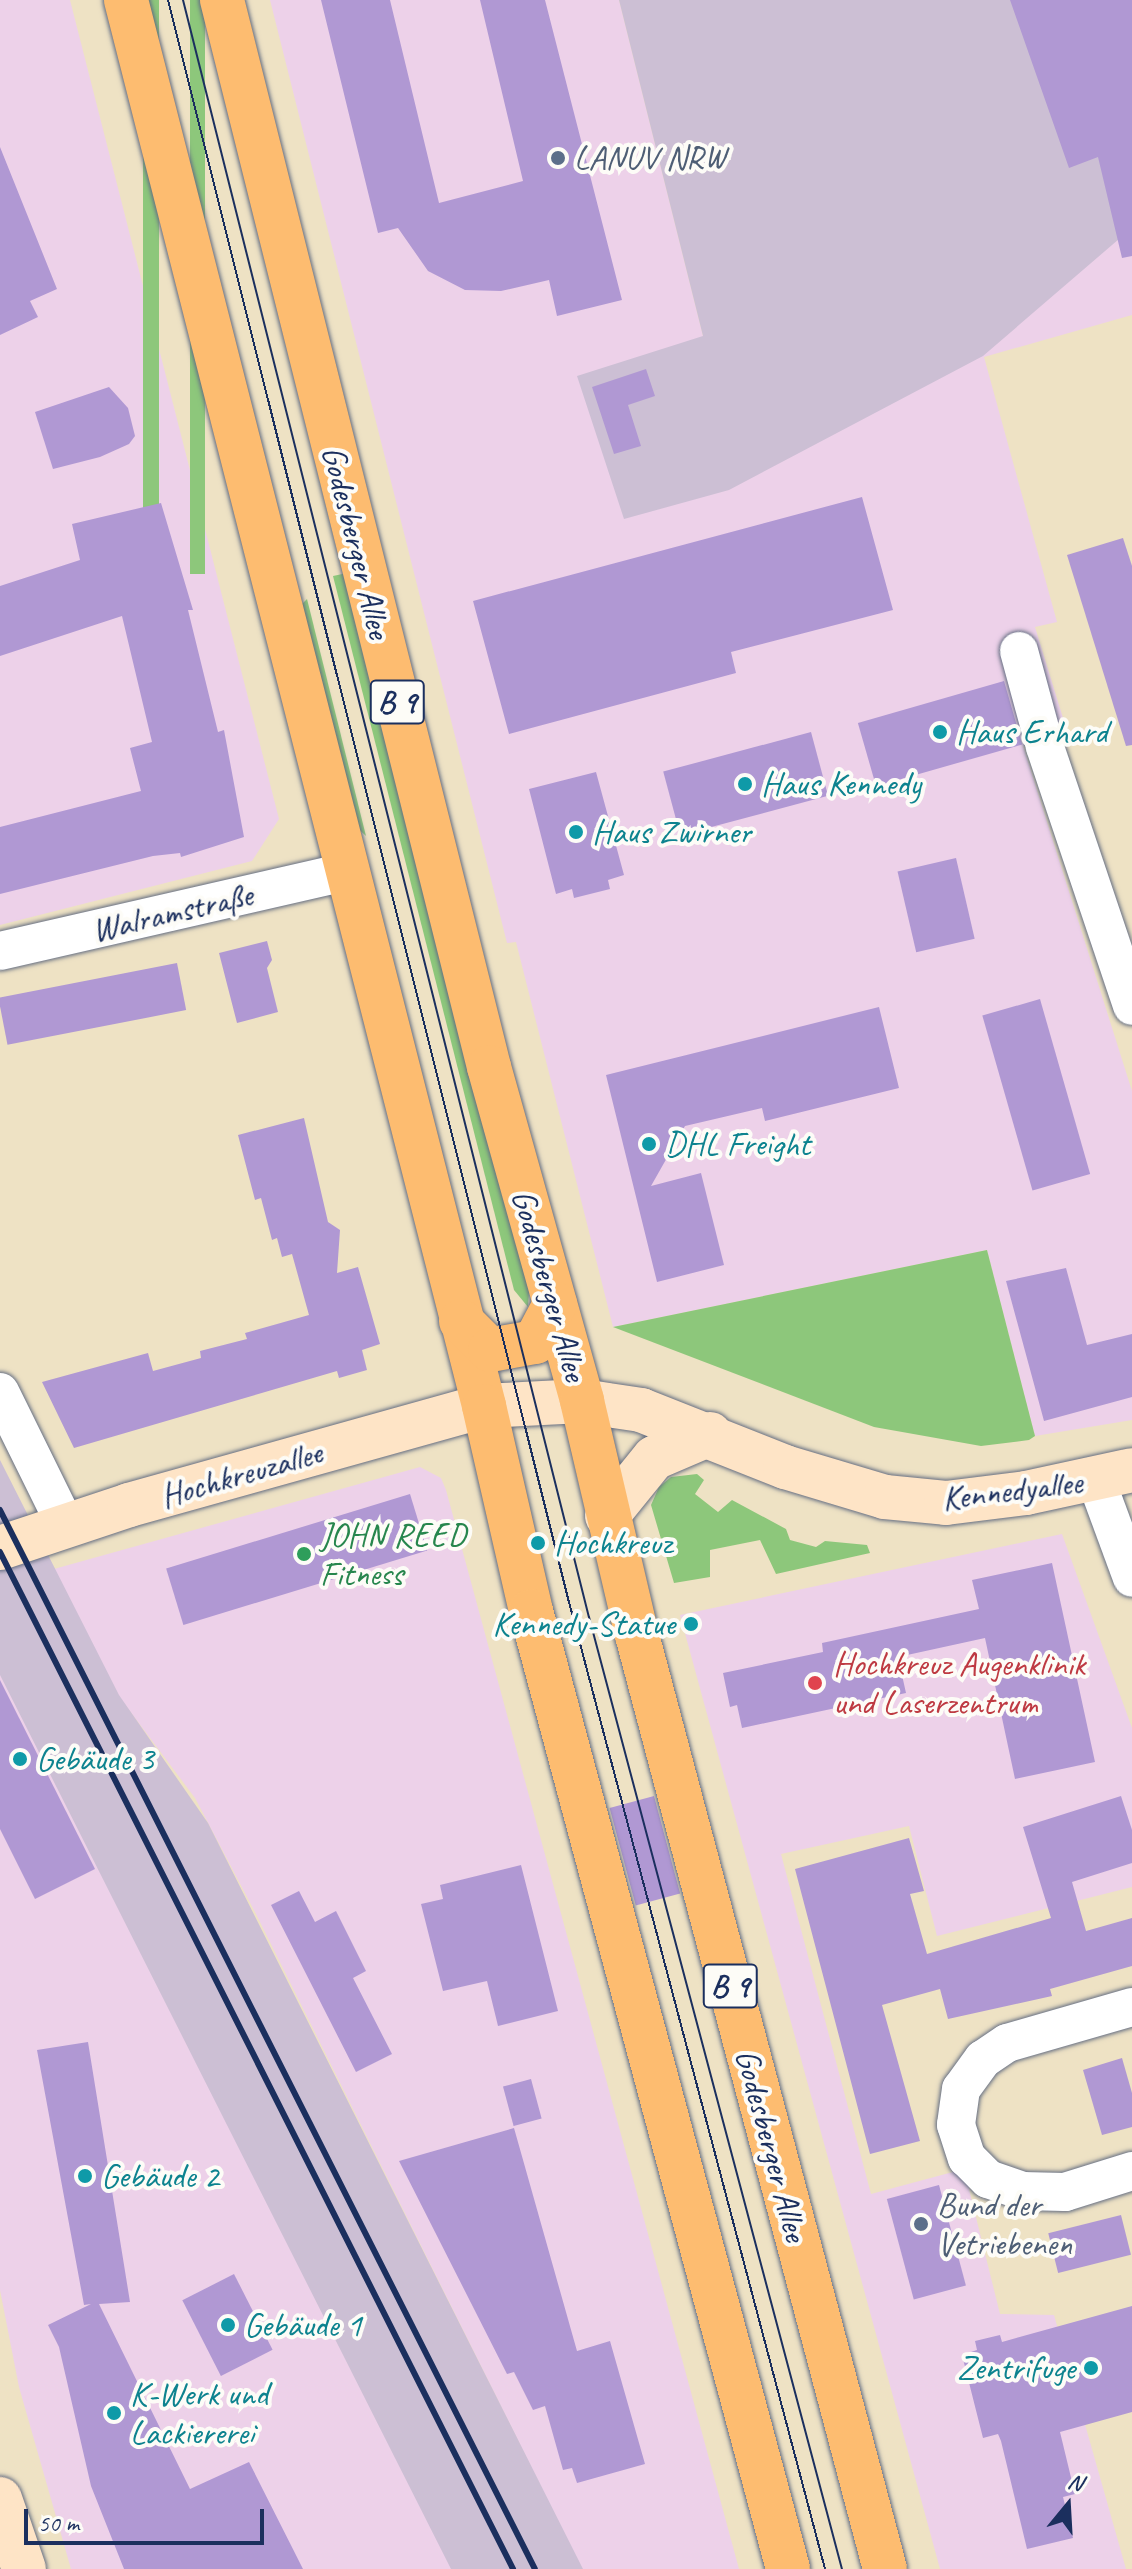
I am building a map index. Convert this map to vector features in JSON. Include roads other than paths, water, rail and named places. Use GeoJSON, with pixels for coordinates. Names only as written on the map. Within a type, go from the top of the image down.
{"type":"FeatureCollection","features":[{"type":"Feature","properties":{"kind":"main road"},"geometry":{"type":"LineString","coordinates":[[126,0],[344,872],[484,1406],[531,1611],[788,2569]]}},
{"type":"Feature","properties":{"kind":"main road","name":"Godesberger Allee"},"geometry":{"type":"LineString","coordinates":[[222,0],[430,836],[582,1401],[607,1516],[885,2569]]}},
{"type":"Feature","properties":{"kind":"main road"},"geometry":{"type":"LineString","coordinates":[[461,1321],[490,1350],[535,1342],[555,1304]]}},
{"type":"Feature","properties":{"kind":"street"},"geometry":{"type":"LineString","coordinates":[[1019,651],[1045,747],[1132,1006]]}},
{"type":"Feature","properties":{"kind":"street","name":"Walramstraße"},"geometry":{"type":"LineString","coordinates":[[0,951],[344,872]]}},
{"type":"Feature","properties":{"kind":"street"},"geometry":{"type":"LineString","coordinates":[[0,1392],[66,1526]]}},
{"type":"Feature","properties":{"kind":"street","name":"Kennedyallee"},"geometry":{"type":"LineString","coordinates":[[484,1406],[582,1401],[641,1410],[710,1434],[785,1467],[885,1497],[946,1503],[1114,1475]]}},
{"type":"Feature","properties":{"kind":"street","name":"Hochkreuzallee"},"geometry":{"type":"LineString","coordinates":[[0,1548],[66,1526],[484,1406]]}},
{"type":"Feature","properties":{"kind":"street"},"geometry":{"type":"LineString","coordinates":[[607,1516],[654,1458],[710,1434]]}},
{"type":"Feature","properties":{"kind":"street"},"geometry":{"type":"LineString","coordinates":[[1114,1475],[1131,1563]]}},
{"type":"Feature","properties":{"kind":"street"},"geometry":{"type":"LineString","coordinates":[[1132,2007],[1007,2043],[983,2059],[961,2089],[956,2125],[967,2158],[988,2179],[1022,2191],[1065,2192],[1132,2171]]}},
{"type":"Feature","properties":{"kind":"street"},"geometry":{"type":"LineString","coordinates":[[0,2499],[24,2569]]}},
{"type":"Feature","properties":{"kind":"tram line"},"geometry":{"type":"LineString","coordinates":[[168,0],[569,1602],[825,2569]]}},
{"type":"Feature","properties":{"kind":"tram line"},"geometry":{"type":"LineString","coordinates":[[183,0],[589,1617],[842,2569]]}},
{"type":"Feature","properties":{"kind":"railway"},"geometry":{"type":"LineString","coordinates":[[0,1510],[535,2569]]}},
{"type":"Feature","properties":{"kind":"railway"},"geometry":{"type":"LineString","coordinates":[[0,1552],[513,2569]]}},
{"type":"Feature","properties":{"kind":"place","name":"LANUV NRW"},"geometry":{"type":"Point","coordinates":[558,158]}},
{"type":"Feature","properties":{"kind":"place","name":"Haus Erhard"},"geometry":{"type":"Point","coordinates":[940,732]}},
{"type":"Feature","properties":{"kind":"place","name":"Haus Kennedy"},"geometry":{"type":"Point","coordinates":[745,784]}},
{"type":"Feature","properties":{"kind":"place","name":"Haus Zwirner"},"geometry":{"type":"Point","coordinates":[576,832]}},
{"type":"Feature","properties":{"kind":"place","name":"DHL Freight"},"geometry":{"type":"Point","coordinates":[649,1144]}},
{"type":"Feature","properties":{"kind":"place","name":"Hochkreuz"},"geometry":{"type":"Point","coordinates":[538,1543]}},
{"type":"Feature","properties":{"kind":"place","name":"JOHN REED Fitness"},"geometry":{"type":"Point","coordinates":[304,1554]}},
{"type":"Feature","properties":{"kind":"place","name":"Kennedy-Statue"},"geometry":{"type":"Point","coordinates":[691,1624]}},
{"type":"Feature","properties":{"kind":"place","name":"Hochkreuz Augenklinik und Laserzentrum"},"geometry":{"type":"Point","coordinates":[815,1683]}},
{"type":"Feature","properties":{"kind":"place","name":"Gebäude 3"},"geometry":{"type":"Point","coordinates":[20,1759]}},
{"type":"Feature","properties":{"kind":"place","name":"Gebäude 2"},"geometry":{"type":"Point","coordinates":[85,2176]}},
{"type":"Feature","properties":{"kind":"place","name":"Bund der Vetriebenen"},"geometry":{"type":"Point","coordinates":[921,2224]}},
{"type":"Feature","properties":{"kind":"place","name":"Gebäude 1"},"geometry":{"type":"Point","coordinates":[228,2325]}},
{"type":"Feature","properties":{"kind":"place","name":"Zentrifuge"},"geometry":{"type":"Point","coordinates":[1091,2368]}},
{"type":"Feature","properties":{"kind":"place","name":"K-Werk und Lackiererei"},"geometry":{"type":"Point","coordinates":[114,2413]}}]}
